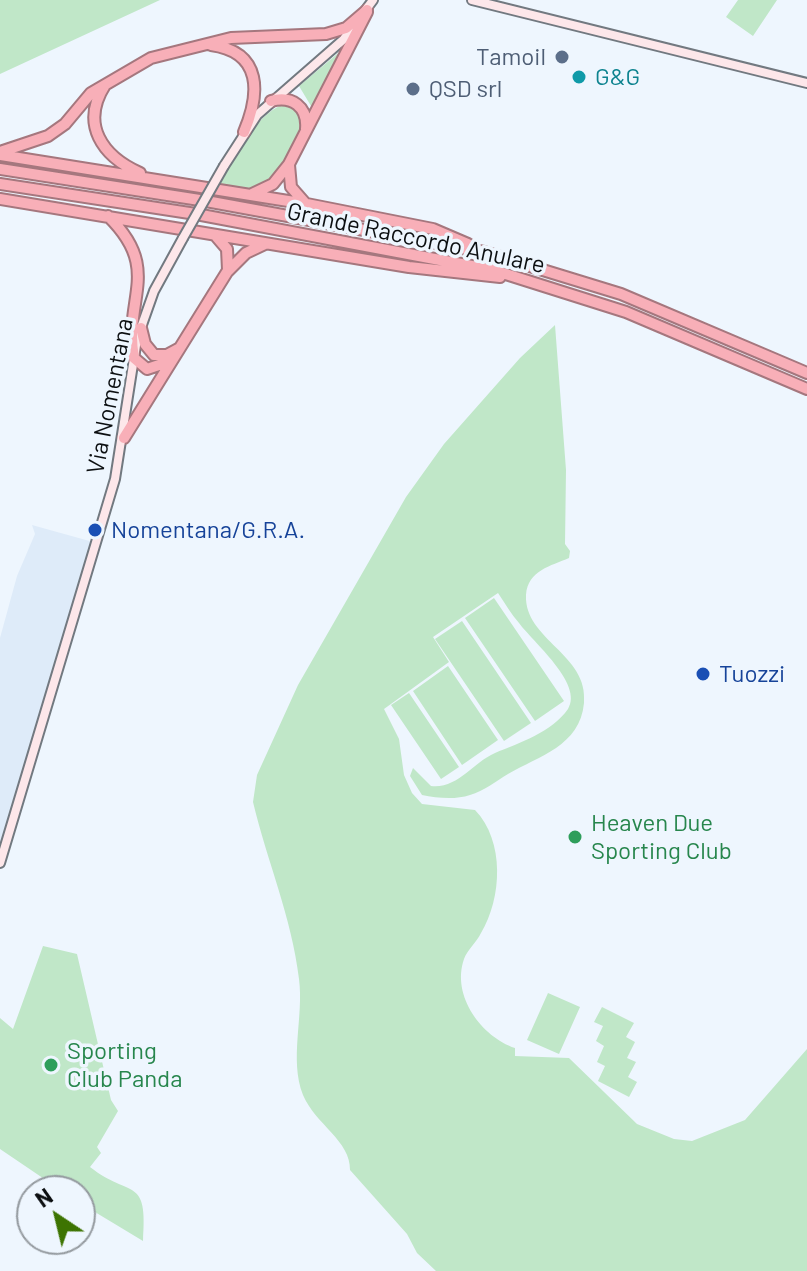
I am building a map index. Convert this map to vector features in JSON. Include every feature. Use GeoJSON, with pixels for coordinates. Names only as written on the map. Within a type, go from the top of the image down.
{"type":"FeatureCollection","features":[{"type":"Feature","properties":{"kind":"highway"},"geometry":{"type":"LineString","coordinates":[[0,154],[54,133],[87,97],[109,80],[151,58],[197,45],[243,37],[326,34],[346,28],[370,5]]}},
{"type":"Feature","properties":{"kind":"highway"},"geometry":{"type":"LineString","coordinates":[[250,195],[273,184],[289,164],[336,79],[370,5]]}},
{"type":"Feature","properties":{"kind":"highway"},"geometry":{"type":"LineString","coordinates":[[197,45],[231,50],[250,69],[255,96],[244,132]]}},
{"type":"Feature","properties":{"kind":"highway"},"geometry":{"type":"LineString","coordinates":[[109,80],[95,105],[93,124],[97,138],[120,163],[153,179]]}},
{"type":"Feature","properties":{"kind":"highway"},"geometry":{"type":"LineString","coordinates":[[271,101],[283,98],[298,104],[307,120],[304,134]]}},
{"type":"Feature","properties":{"kind":"highway"},"geometry":{"type":"LineString","coordinates":[[0,154],[307,204],[437,230],[484,252]]}},
{"type":"Feature","properties":{"kind":"highway"},"geometry":{"type":"LineString","coordinates":[[289,164],[291,187],[307,204]]}},
{"type":"Feature","properties":{"kind":"highway","name":"Grande Raccordo Anulare"},"geometry":{"type":"LineString","coordinates":[[0,169],[206,201],[484,252],[646,303],[807,373]]}},
{"type":"Feature","properties":{"kind":"highway","name":"Grande Raccordo Anulare"},"geometry":{"type":"LineString","coordinates":[[0,184],[408,252],[520,278],[650,321],[807,389]]}},
{"type":"Feature","properties":{"kind":"highway"},"geometry":{"type":"LineString","coordinates":[[0,199],[409,267],[520,278]]}},
{"type":"Feature","properties":{"kind":"highway"},"geometry":{"type":"LineString","coordinates":[[106,215],[130,240],[137,259],[134,358],[147,369],[174,360]]}},
{"type":"Feature","properties":{"kind":"highway"},"geometry":{"type":"LineString","coordinates":[[214,233],[227,249],[227,272]]}},
{"type":"Feature","properties":{"kind":"highway"},"geometry":{"type":"LineString","coordinates":[[124,438],[227,272],[246,253],[271,243]]}},
{"type":"Feature","properties":{"kind":"highway"},"geometry":{"type":"LineString","coordinates":[[141,328],[145,344],[156,356],[171,354],[181,347]]}},
{"type":"Feature","properties":{"kind":"main road"},"geometry":{"type":"LineString","coordinates":[[472,0],[807,83]]}},
{"type":"Feature","properties":{"kind":"main road","name":"Via Nomentana"},"geometry":{"type":"LineString","coordinates":[[0,863],[107,506],[124,438],[134,358],[154,291],[244,132],[271,101],[340,43],[370,5]]}},
{"type":"Feature","properties":{"kind":"shaded area"},"geometry":{"type":"Polygon","coordinates":[[[32,525],[93,542],[0,854],[0,638],[17,576],[35,534],[32,525]]]}},
{"type":"Feature","properties":{"kind":"green space"},"geometry":{"type":"Polygon","coordinates":[[[0,0],[160,0],[0,74],[0,0]]]}},
{"type":"Feature","properties":{"kind":"green space"},"geometry":{"type":"Polygon","coordinates":[[[738,0],[777,0],[753,36],[726,17],[738,0]]]}},
{"type":"Feature","properties":{"kind":"green space"},"geometry":{"type":"Polygon","coordinates":[[[343,49],[314,111],[299,86],[343,49]]]}},
{"type":"Feature","properties":{"kind":"green space"},"geometry":{"type":"Polygon","coordinates":[[[290,103],[301,118],[301,125],[291,155],[277,173],[269,181],[251,189],[219,183],[258,123],[278,107],[290,103]]]}},
{"type":"Feature","properties":{"kind":"green space"},"geometry":{"type":"Polygon","coordinates":[[[555,325],[566,470],[565,544],[570,551],[569,558],[536,574],[526,595],[528,611],[535,624],[577,672],[583,686],[581,718],[575,730],[556,748],[480,791],[452,798],[422,795],[410,776],[413,768],[431,786],[449,784],[487,757],[544,730],[568,709],[571,699],[563,676],[516,620],[498,593],[433,637],[449,662],[384,709],[399,739],[404,775],[412,793],[422,804],[475,810],[492,837],[497,870],[493,903],[481,933],[464,959],[462,987],[472,1013],[481,1025],[491,1035],[515,1048],[515,1056],[569,1058],[637,1124],[674,1139],[692,1141],[745,1120],[807,1049],[807,1271],[436,1271],[417,1253],[407,1234],[350,1170],[345,1150],[309,1105],[299,1081],[300,993],[296,956],[253,802],[257,775],[298,685],[406,497],[444,444],[520,358],[555,325]]]}},
{"type":"Feature","properties":{"kind":"green space"},"geometry":{"type":"Polygon","coordinates":[[[494,598],[564,701],[535,721],[465,618],[494,598]]]}},
{"type":"Feature","properties":{"kind":"green space"},"geometry":{"type":"Polygon","coordinates":[[[462,621],[531,723],[504,741],[435,639],[462,621]]]}},
{"type":"Feature","properties":{"kind":"green space"},"geometry":{"type":"Polygon","coordinates":[[[448,666],[498,740],[462,765],[413,691],[448,666]]]}},
{"type":"Feature","properties":{"kind":"green space"},"geometry":{"type":"Polygon","coordinates":[[[409,693],[459,767],[441,779],[391,705],[409,693]]]}},
{"type":"Feature","properties":{"kind":"green space","name":"Sporting Club Panda"},"geometry":{"type":"Polygon","coordinates":[[[43,946],[77,954],[111,1100],[118,1111],[97,1147],[101,1153],[90,1167],[134,1191],[139,1197],[143,1206],[143,1241],[96,1213],[96,1175],[38,1175],[0,1149],[0,1018],[13,1029],[43,946]]]}},
{"type":"Feature","properties":{"kind":"green space"},"geometry":{"type":"Polygon","coordinates":[[[548,993],[580,1007],[559,1054],[527,1040],[548,993]]]}},
{"type":"Feature","properties":{"kind":"green space"},"geometry":{"type":"Polygon","coordinates":[[[602,1007],[634,1023],[626,1037],[635,1042],[627,1058],[636,1062],[628,1077],[637,1082],[629,1097],[598,1081],[605,1066],[597,1062],[604,1046],[596,1041],[603,1026],[594,1022],[602,1007]]]}},
{"type":"Feature","properties":{"kind":"place","name":"Tamoil"},"geometry":{"type":"Point","coordinates":[562,57]}},
{"type":"Feature","properties":{"kind":"place","name":"G&G"},"geometry":{"type":"Point","coordinates":[579,77]}},
{"type":"Feature","properties":{"kind":"place","name":"QSD srl"},"geometry":{"type":"Point","coordinates":[413,89]}},
{"type":"Feature","properties":{"kind":"place","name":"Nomentana/G.R.A."},"geometry":{"type":"Point","coordinates":[95,530]}},
{"type":"Feature","properties":{"kind":"place","name":"Tuozzi"},"geometry":{"type":"Point","coordinates":[703,674]}},
{"type":"Feature","properties":{"kind":"place","name":"Heaven Due Sporting Club"},"geometry":{"type":"Point","coordinates":[575,837]}},
{"type":"Feature","properties":{"kind":"place","name":"Sporting Club Panda"},"geometry":{"type":"Point","coordinates":[51,1065]}}]}
